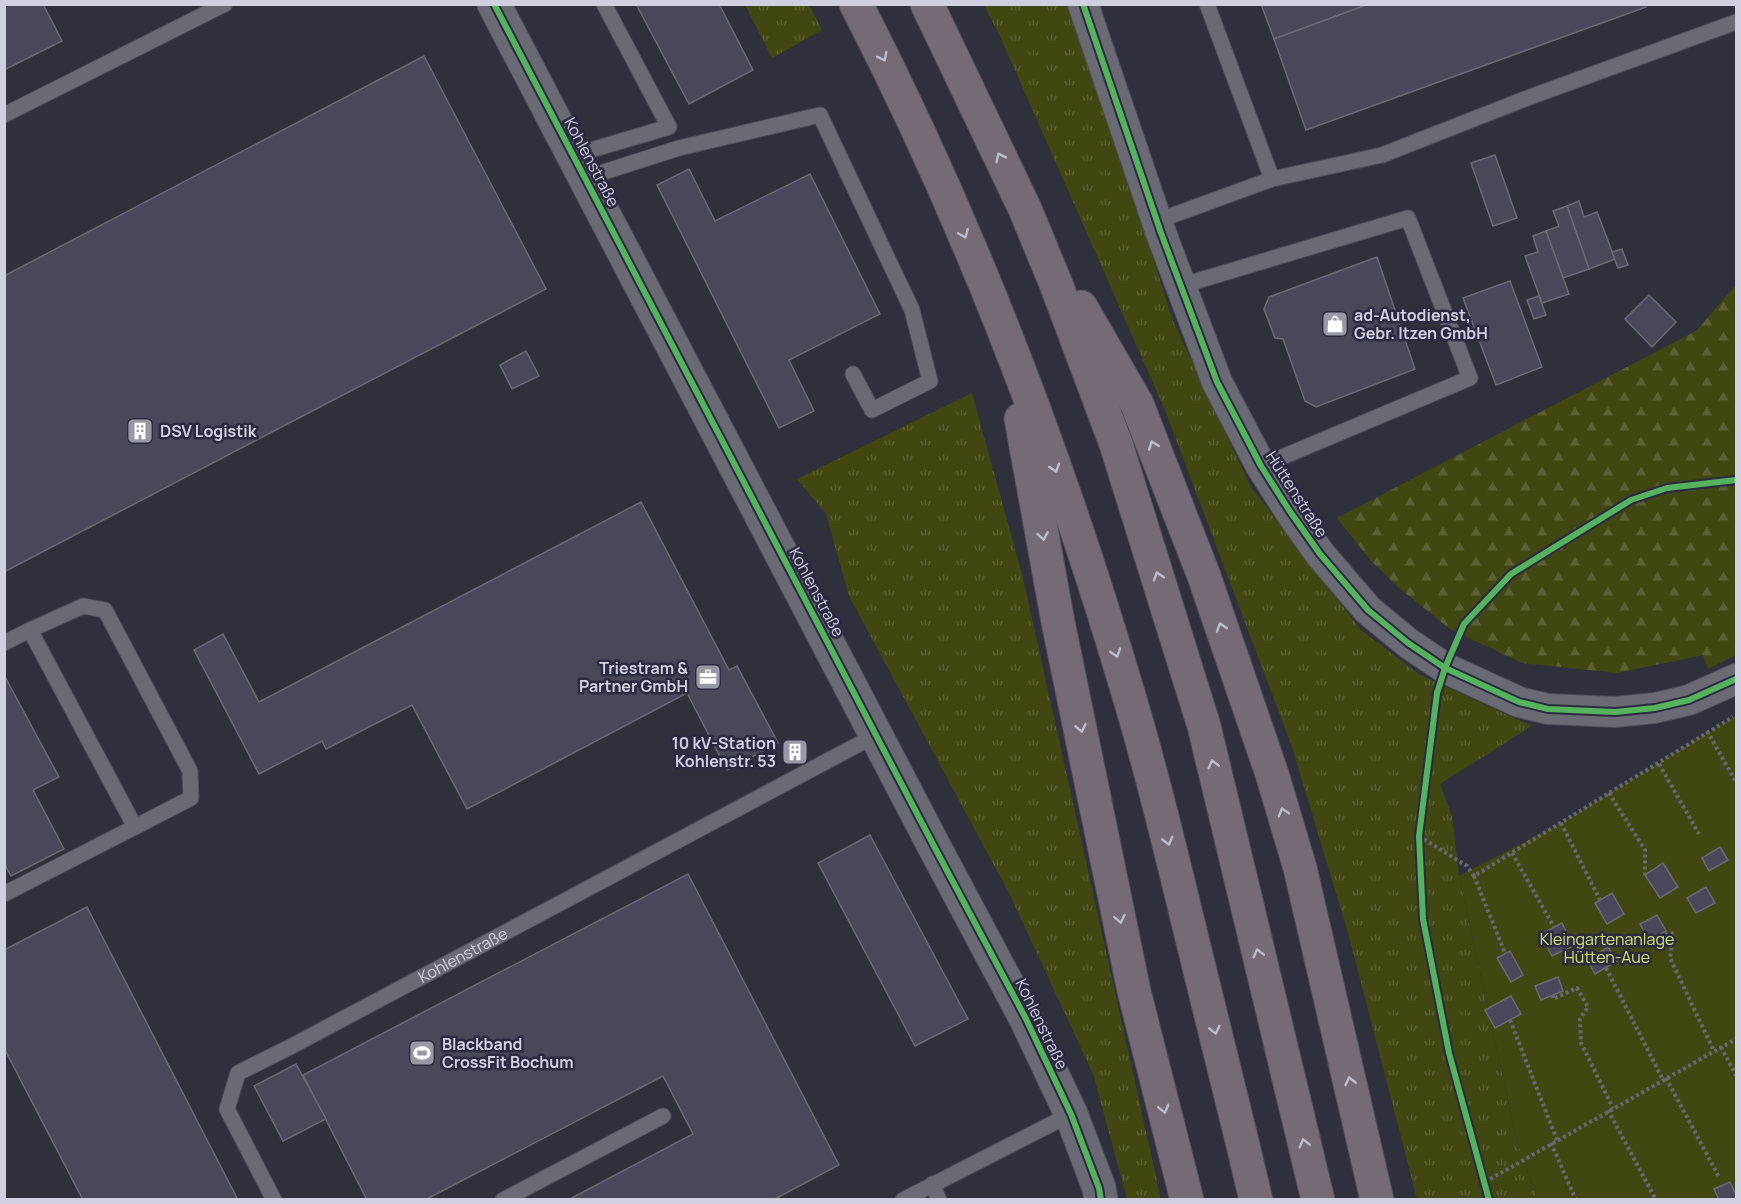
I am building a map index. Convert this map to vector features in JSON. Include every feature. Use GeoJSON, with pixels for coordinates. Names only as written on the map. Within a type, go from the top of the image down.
{"type":"FeatureCollection","features":[{"type":"Feature","properties":{"kind":"highway"},"geometry":{"type":"LineString","coordinates":[[856,4],[948,197],[1006,334],[1050,452],[1123,676],[1161,814],[1256,1200]]}},
{"type":"Feature","properties":{"kind":"highway"},"geometry":{"type":"LineString","coordinates":[[927,4],[1025,209],[1056,284],[1116,444],[1204,726],[1318,1200]]}},
{"type":"Feature","properties":{"kind":"highway"},"geometry":{"type":"LineString","coordinates":[[1025,209],[1137,404],[1204,576],[1272,774],[1300,868],[1377,1200]]}},
{"type":"Feature","properties":{"kind":"highway"},"geometry":{"type":"LineString","coordinates":[[1006,334],[1058,622],[1134,991],[1186,1200]]}},
{"type":"Feature","properties":{"kind":"street","name":"Kohlenstraße"},"geometry":{"type":"LineString","coordinates":[[494,4],[1026,1019],[1071,1114],[1099,1188],[1101,1200]]}},
{"type":"Feature","properties":{"kind":"street","name":"Hüttenstraße"},"geometry":{"type":"LineString","coordinates":[[1083,4],[1180,286],[1217,382],[1261,465],[1289,510],[1320,554],[1368,610],[1408,644],[1444,668],[1519,702],[1548,709],[1615,712],[1655,708],[1689,700],[1737,679]]}},
{"type":"Feature","properties":{"kind":"lane"},"geometry":{"type":"LineString","coordinates":[[4,114],[225,4]]}},
{"type":"Feature","properties":{"kind":"lane"},"geometry":{"type":"LineString","coordinates":[[579,166],[669,127],[604,4]]}},
{"type":"Feature","properties":{"kind":"lane"},"geometry":{"type":"LineString","coordinates":[[1207,4],[1272,179]]}},
{"type":"Feature","properties":{"kind":"lane"},"geometry":{"type":"LineString","coordinates":[[1157,221],[1272,179],[1382,155],[1530,97],[1737,22]]}},
{"type":"Feature","properties":{"kind":"lane"},"geometry":{"type":"LineString","coordinates":[[579,166],[679,148],[820,115],[912,310],[930,381],[872,410],[853,374]]}},
{"type":"Feature","properties":{"kind":"lane"},"geometry":{"type":"LineString","coordinates":[[1180,286],[1408,218],[1470,378],[1261,465]]}},
{"type":"Feature","properties":{"kind":"lane"},"geometry":{"type":"LineString","coordinates":[[4,643],[83,606],[105,610],[190,771],[191,798],[4,894]]}},
{"type":"Feature","properties":{"kind":"lane"},"geometry":{"type":"LineString","coordinates":[[30,630],[135,827]]}},
{"type":"Feature","properties":{"kind":"lane","name":"Kohlenstraße"},"geometry":{"type":"LineString","coordinates":[[274,1200],[227,1109],[238,1073],[876,735]]}},
{"type":"Feature","properties":{"kind":"lane"},"geometry":{"type":"LineString","coordinates":[[903,1200],[1071,1114]]}},
{"type":"Feature","properties":{"kind":"lane"},"geometry":{"type":"LineString","coordinates":[[503,1200],[663,1116]]}},
{"type":"Feature","properties":{"kind":"lane"},"geometry":{"type":"LineString","coordinates":[[932,1184],[939,1200]]}},
{"type":"Feature","properties":{"kind":"path"},"geometry":{"type":"LineString","coordinates":[[1474,876],[1737,715]]}},
{"type":"Feature","properties":{"kind":"path"},"geometry":{"type":"LineString","coordinates":[[1708,732],[1737,782]]}},
{"type":"Feature","properties":{"kind":"path"},"geometry":{"type":"LineString","coordinates":[[1659,764],[1699,834]]}},
{"type":"Feature","properties":{"kind":"path"},"geometry":{"type":"LineString","coordinates":[[1610,793],[1645,850],[1645,875]]}},
{"type":"Feature","properties":{"kind":"path"},"geometry":{"type":"LineString","coordinates":[[1561,823],[1600,900]]}},
{"type":"Feature","properties":{"kind":"path"},"geometry":{"type":"LineString","coordinates":[[1419,836],[1467,866],[1474,876],[1505,953]]}},
{"type":"Feature","properties":{"kind":"path"},"geometry":{"type":"LineString","coordinates":[[1512,853],[1554,927]]}},
{"type":"Feature","properties":{"kind":"path"},"geometry":{"type":"LineString","coordinates":[[1659,936],[1674,933],[1670,958],[1714,1051]]}},
{"type":"Feature","properties":{"kind":"path"},"geometry":{"type":"LineString","coordinates":[[1606,968],[1719,1177]]}},
{"type":"Feature","properties":{"kind":"path"},"geometry":{"type":"LineString","coordinates":[[1553,995],[1553,999],[1577,988],[1588,1007],[1580,1018],[1581,1043],[1610,1109],[1656,1200]]}},
{"type":"Feature","properties":{"kind":"path"},"geometry":{"type":"LineString","coordinates":[[1510,1020],[1557,1140]]}},
{"type":"Feature","properties":{"kind":"path"},"geometry":{"type":"LineString","coordinates":[[1485,1182],[1737,1039]]}},
{"type":"Feature","properties":{"kind":"path"},"geometry":{"type":"LineString","coordinates":[[1721,1047],[1737,1076]]}},
{"type":"Feature","properties":{"kind":"path"},"geometry":{"type":"LineString","coordinates":[[1551,1143],[1576,1200]]}},
{"type":"Feature","properties":{"kind":"green space"},"geometry":{"type":"Polygon","coordinates":[[[745,5],[809,5],[822,30],[772,58],[745,5]]]}},
{"type":"Feature","properties":{"kind":"green space"},"geometry":{"type":"Polygon","coordinates":[[[984,5],[1067,5],[1093,67],[1173,321],[1251,487],[1361,630],[1420,675],[1532,726],[1440,784],[1452,816],[1459,876],[1517,1141],[1537,1199],[1417,1199],[1349,936],[1292,747],[1165,410],[999,34],[984,5]]]}},
{"type":"Feature","properties":{"kind":"green space"},"geometry":{"type":"Polygon","coordinates":[[[1736,285],[1736,655],[1708,669],[1703,655],[1617,673],[1522,663],[1450,629],[1399,588],[1371,561],[1337,518],[1696,331],[1736,285]]]}},
{"type":"Feature","properties":{"kind":"green space"},"geometry":{"type":"Polygon","coordinates":[[[972,393],[1023,578],[1161,1199],[1127,1199],[1093,1074],[1009,893],[849,596],[826,514],[797,479],[972,393]]]}},
{"type":"Feature","properties":{"kind":"green space","name":"Kleingartenanlage Hütten-Aue"},"geometry":{"type":"Polygon","coordinates":[[[1736,715],[1736,1199],[1537,1199],[1517,1141],[1459,876],[1561,823],[1736,715]]]}},
{"type":"Feature","properties":{"kind":"building"},"geometry":{"type":"Polygon","coordinates":[[[4,4],[43,4],[62,41],[4,70],[4,4]]]}},
{"type":"Feature","properties":{"kind":"building"},"geometry":{"type":"Polygon","coordinates":[[[636,4],[719,4],[753,70],[689,104],[636,4]]]}},
{"type":"Feature","properties":{"kind":"building"},"geometry":{"type":"Polygon","coordinates":[[[1261,4],[1369,4],[1274,39],[1261,4]]]}},
{"type":"Feature","properties":{"kind":"building"},"geometry":{"type":"Polygon","coordinates":[[[1369,4],[1645,4],[1646,7],[1306,130],[1274,39],[1369,4]]]}},
{"type":"Feature","properties":{"kind":"building","name":"DSV Logistik"},"geometry":{"type":"Polygon","coordinates":[[[424,56],[546,289],[4,572],[4,276],[424,56]]]}},
{"type":"Feature","properties":{"kind":"building"},"geometry":{"type":"Polygon","coordinates":[[[1495,155],[1517,218],[1493,226],[1471,163],[1495,155]]]}},
{"type":"Feature","properties":{"kind":"building"},"geometry":{"type":"Polygon","coordinates":[[[689,169],[715,221],[810,174],[880,314],[789,360],[814,411],[779,428],[657,185],[689,169]]]}},
{"type":"Feature","properties":{"kind":"building"},"geometry":{"type":"Polygon","coordinates":[[[1579,201],[1584,217],[1597,212],[1615,259],[1589,269],[1567,206],[1579,201]]]}},
{"type":"Feature","properties":{"kind":"building"},"geometry":{"type":"Polygon","coordinates":[[[1567,206],[1589,269],[1563,278],[1546,231],[1559,226],[1553,211],[1567,206]]]}},
{"type":"Feature","properties":{"kind":"building"},"geometry":{"type":"Polygon","coordinates":[[[1546,231],[1569,294],[1542,303],[1525,256],[1538,252],[1533,236],[1546,231]]]}},
{"type":"Feature","properties":{"kind":"building"},"geometry":{"type":"Polygon","coordinates":[[[1622,249],[1628,265],[1618,268],[1612,252],[1622,249]]]}},
{"type":"Feature","properties":{"kind":"building","name":"ad-Autodienst, Gebr. Itzen GmbH"},"geometry":{"type":"Polygon","coordinates":[[[1377,257],[1415,369],[1316,407],[1305,401],[1283,339],[1275,338],[1264,309],[1269,297],[1377,257]]]}},
{"type":"Feature","properties":{"kind":"building"},"geometry":{"type":"Polygon","coordinates":[[[1510,281],[1542,367],[1496,385],[1463,298],[1510,281]]]}},
{"type":"Feature","properties":{"kind":"building"},"geometry":{"type":"Polygon","coordinates":[[[1649,295],[1676,322],[1652,347],[1625,319],[1649,295]]]}},
{"type":"Feature","properties":{"kind":"building"},"geometry":{"type":"Polygon","coordinates":[[[1539,296],[1546,315],[1534,319],[1527,300],[1539,296]]]}},
{"type":"Feature","properties":{"kind":"building"},"geometry":{"type":"Polygon","coordinates":[[[526,351],[539,376],[512,389],[500,365],[526,351]]]}},
{"type":"Feature","properties":{"kind":"building"},"geometry":{"type":"Polygon","coordinates":[[[641,502],[729,670],[737,666],[778,743],[727,770],[687,693],[467,809],[412,705],[326,749],[322,741],[259,774],[194,650],[223,634],[259,702],[641,502]]]}},
{"type":"Feature","properties":{"kind":"building"},"geometry":{"type":"Polygon","coordinates":[[[4,675],[59,777],[33,790],[64,849],[11,876],[4,863],[4,675]]]}},
{"type":"Feature","properties":{"kind":"building","name":"10 kV-Station Kohlenstr. 53"},"geometry":{"type":"Polygon","coordinates":[[[794,744],[801,757],[795,760],[788,747],[794,744]]]}},
{"type":"Feature","properties":{"kind":"building"},"geometry":{"type":"Polygon","coordinates":[[[870,835],[968,1019],[915,1046],[818,863],[870,835]]]}},
{"type":"Feature","properties":{"kind":"building"},"geometry":{"type":"Polygon","coordinates":[[[1720,847],[1728,860],[1709,871],[1702,858],[1720,847]]]}},
{"type":"Feature","properties":{"kind":"building"},"geometry":{"type":"Polygon","coordinates":[[[1663,863],[1678,887],[1660,898],[1645,875],[1663,863]]]}},
{"type":"Feature","properties":{"kind":"building"},"geometry":{"type":"Polygon","coordinates":[[[688,874],[839,1165],[773,1200],[568,1200],[693,1134],[663,1076],[425,1200],[367,1200],[303,1075],[688,874]]]}},
{"type":"Feature","properties":{"kind":"building"},"geometry":{"type":"Polygon","coordinates":[[[1706,887],[1715,903],[1696,913],[1687,898],[1706,887]]]}},
{"type":"Feature","properties":{"kind":"building"},"geometry":{"type":"Polygon","coordinates":[[[1612,893],[1624,914],[1607,924],[1595,903],[1612,893]]]}},
{"type":"Feature","properties":{"kind":"building"},"geometry":{"type":"Polygon","coordinates":[[[87,907],[238,1200],[83,1200],[4,1048],[4,950],[87,907]]]}},
{"type":"Feature","properties":{"kind":"building"},"geometry":{"type":"Polygon","coordinates":[[[1657,915],[1666,931],[1649,941],[1640,924],[1657,915]]]}},
{"type":"Feature","properties":{"kind":"building"},"geometry":{"type":"Polygon","coordinates":[[[1562,923],[1573,946],[1552,956],[1541,934],[1562,923]]]}},
{"type":"Feature","properties":{"kind":"building"},"geometry":{"type":"Polygon","coordinates":[[[1608,947],[1617,961],[1595,974],[1587,960],[1608,947]]]}},
{"type":"Feature","properties":{"kind":"building"},"geometry":{"type":"Polygon","coordinates":[[[1510,951],[1523,975],[1511,982],[1497,958],[1510,951]]]}},
{"type":"Feature","properties":{"kind":"building"},"geometry":{"type":"Polygon","coordinates":[[[1558,977],[1563,991],[1541,1000],[1535,986],[1558,977]]]}},
{"type":"Feature","properties":{"kind":"building"},"geometry":{"type":"Polygon","coordinates":[[[1511,996],[1521,1014],[1495,1028],[1485,1010],[1511,996]]]}},
{"type":"Feature","properties":{"kind":"building"},"geometry":{"type":"Polygon","coordinates":[[[296,1064],[326,1119],[283,1141],[254,1086],[296,1064]]]}},
{"type":"Feature","properties":{"kind":"building"},"geometry":{"type":"Polygon","coordinates":[[[1730,1182],[1736,1200],[1719,1200],[1714,1189],[1730,1182]]]}},
{"type":"Feature","properties":{"kind":"cycle path"},"geometry":{"type":"LineString","coordinates":[[494,4],[1026,1019],[1071,1114],[1099,1188],[1101,1200]]}},
{"type":"Feature","properties":{"kind":"cycle path"},"geometry":{"type":"LineString","coordinates":[[1083,4],[1161,233],[1217,382],[1261,466],[1289,510],[1320,554],[1368,610],[1408,643],[1445,668],[1519,702],[1548,709],[1615,712],[1655,708],[1689,700],[1736,679]]}},
{"type":"Feature","properties":{"kind":"cycle path"},"geometry":{"type":"LineString","coordinates":[[1489,1200],[1449,1053],[1423,919],[1419,836],[1437,693],[1445,668],[1464,624],[1511,574],[1631,500],[1667,488],[1736,480]]}},
{"type":"Feature","properties":{"kind":"place","name":"ad-Autodienst, Gebr. Itzen GmbH"},"geometry":{"type":"Point","coordinates":[1335,324]}},
{"type":"Feature","properties":{"kind":"place","name":"DSV Logistik"},"geometry":{"type":"Point","coordinates":[140,431]}},
{"type":"Feature","properties":{"kind":"place","name":"Triestram & Partner GmbH"},"geometry":{"type":"Point","coordinates":[708,677]}},
{"type":"Feature","properties":{"kind":"place","name":"10 kV-Station Kohlenstr. 53"},"geometry":{"type":"Point","coordinates":[795,752]}},
{"type":"Feature","properties":{"kind":"place","name":"Blackband CrossFit Bochum"},"geometry":{"type":"Point","coordinates":[422,1053]}}]}
